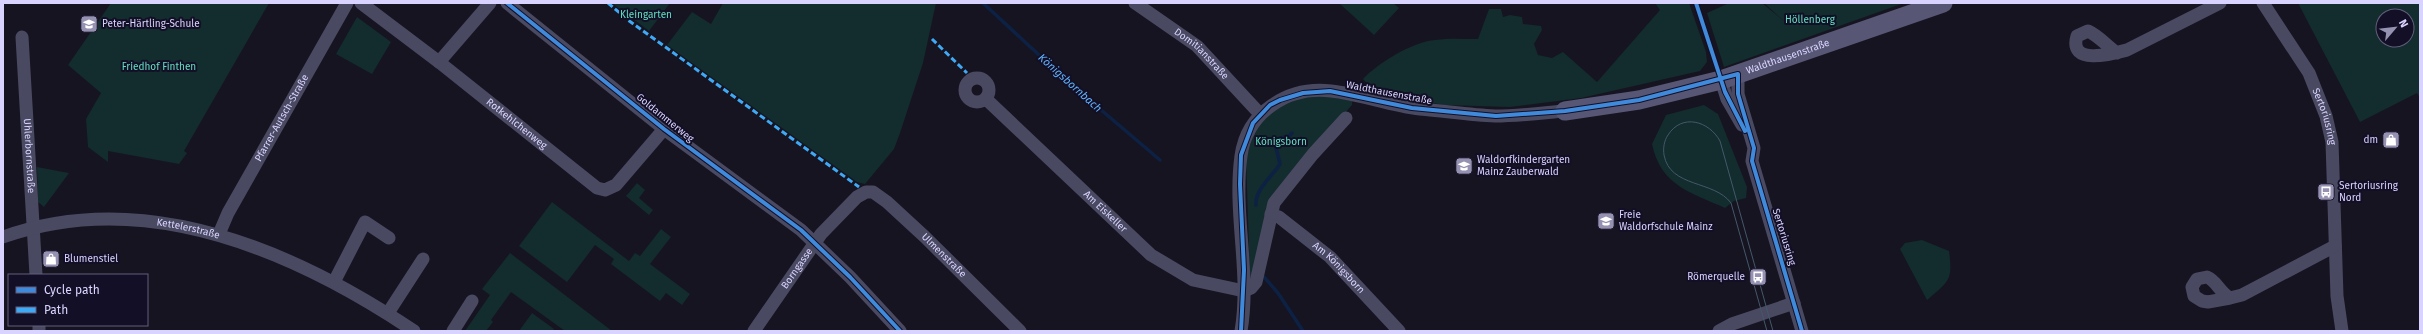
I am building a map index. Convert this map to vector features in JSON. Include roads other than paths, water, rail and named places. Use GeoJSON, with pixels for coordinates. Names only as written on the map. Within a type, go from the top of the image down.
{"type":"FeatureCollection","features":[{"type":"Feature","properties":{"kind":"street","name":"Pfarrer-Autsch-Straße"},"geometry":{"type":"LineString","coordinates":[[219,234],[228,213],[347,3]]}},
{"type":"Feature","properties":{"kind":"street","name":"Rotkehlchenweg"},"geometry":{"type":"LineString","coordinates":[[361,3],[439,62],[592,184],[601,189],[609,189],[616,185],[664,129]]}},
{"type":"Feature","properties":{"kind":"street"},"geometry":{"type":"LineString","coordinates":[[439,62],[489,3]]}},
{"type":"Feature","properties":{"kind":"street","name":"Goldammerweg"},"geometry":{"type":"LineString","coordinates":[[507,3],[664,129],[801,230],[850,277],[900,331]]}},
{"type":"Feature","properties":{"kind":"street","name":"Domitianstraße"},"geometry":{"type":"LineString","coordinates":[[1135,3],[1197,46],[1260,114]]}},
{"type":"Feature","properties":{"kind":"street","name":"Waldthausenstraße"},"geometry":{"type":"LineString","coordinates":[[1241,331],[1244,291],[1241,161],[1247,135],[1253,122],[1260,114],[1280,100],[1315,91],[1344,93],[1412,108],[1496,116],[1565,111],[1639,100],[1721,80],[1943,3]]}},
{"type":"Feature","properties":{"kind":"street"},"geometry":{"type":"LineString","coordinates":[[2117,53],[2127,50],[2220,3]]}},
{"type":"Feature","properties":{"kind":"street","name":"Sertoriusring"},"geometry":{"type":"LineString","coordinates":[[2263,3],[2309,73],[2326,116],[2332,142],[2336,296],[2342,331]]}},
{"type":"Feature","properties":{"kind":"street","name":"Uhlerbornstraße"},"geometry":{"type":"LineString","coordinates":[[22,37],[36,274]]}},
{"type":"Feature","properties":{"kind":"street","name":"Sertoriusring"},"geometry":{"type":"LineString","coordinates":[[1738,74],[1738,94],[1754,148],[1752,161],[1802,331]]}},
{"type":"Feature","properties":{"kind":"street","name":"Sertoriusring"},"geometry":{"type":"LineString","coordinates":[[1721,80],[1727,98],[1754,148]]}},
{"type":"Feature","properties":{"kind":"street","name":"Am Eiskeller"},"geometry":{"type":"LineString","coordinates":[[986,99],[1151,256],[1192,280],[1244,291]]}},
{"type":"Feature","properties":{"kind":"street"},"geometry":{"type":"LineString","coordinates":[[1244,291],[1251,288],[1256,282],[1274,203],[1346,118]]}},
{"type":"Feature","properties":{"kind":"street","name":"Ulmenstraße"},"geometry":{"type":"LineString","coordinates":[[862,194],[873,192],[887,202],[1020,331]]}},
{"type":"Feature","properties":{"kind":"street","name":"Borngasse"},"geometry":{"type":"LineString","coordinates":[[754,331],[814,243],[862,194]]}},
{"type":"Feature","properties":{"kind":"street","name":"Am Königsborn"},"geometry":{"type":"LineString","coordinates":[[1271,214],[1279,217],[1330,257],[1399,331]]}},
{"type":"Feature","properties":{"kind":"street","name":"Kettelerstraße"},"geometry":{"type":"LineString","coordinates":[[3,237],[34,226],[96,220],[142,221],[219,234],[276,255],[334,282],[414,331]]}},
{"type":"Feature","properties":{"kind":"street"},"geometry":{"type":"LineString","coordinates":[[334,282],[365,222],[389,238]]}},
{"type":"Feature","properties":{"kind":"street"},"geometry":{"type":"LineString","coordinates":[[2230,298],[2242,295],[2335,246]]}},
{"type":"Feature","properties":{"kind":"street"},"geometry":{"type":"LineString","coordinates":[[388,314],[423,259]]}},
{"type":"Feature","properties":{"kind":"street"},"geometry":{"type":"LineString","coordinates":[[453,331],[472,300]]}},
{"type":"Feature","properties":{"kind":"street"},"geometry":{"type":"LineString","coordinates":[[1719,331],[1741,326],[1794,303]]}},
{"type":"Feature","properties":{"kind":"waterway","name":"Königsbornbach"},"geometry":{"type":"LineString","coordinates":[[983,3],[1067,81],[1160,160]]}},
{"type":"Feature","properties":{"kind":"waterway","name":"Königsbornbach"},"geometry":{"type":"LineString","coordinates":[[1256,205],[1256,199],[1261,188],[1280,164],[1275,143],[1279,138],[1288,137],[1292,133]]}},
{"type":"Feature","properties":{"kind":"waterway","name":"Königsbornbach"},"geometry":{"type":"LineString","coordinates":[[1264,277],[1278,293],[1303,331]]}},
{"type":"Feature","properties":{"kind":"tram line"},"geometry":{"type":"LineString","coordinates":[[1767,331],[1731,203],[1714,190],[1683,179],[1668,166],[1664,155],[1665,142],[1668,135],[1680,124],[1695,122],[1709,129],[1720,141],[1773,331]]}},
{"type":"Feature","properties":{"kind":"place","name":"Peter-Härtling-Schule"},"geometry":{"type":"Point","coordinates":[89,24]}},
{"type":"Feature","properties":{"kind":"place","name":"dm"},"geometry":{"type":"Point","coordinates":[2391,140]}},
{"type":"Feature","properties":{"kind":"place","name":"Waldorfkindergarten Mainz Zauberwald"},"geometry":{"type":"Point","coordinates":[1464,166]}},
{"type":"Feature","properties":{"kind":"place","name":"Sertoriusring Nord"},"geometry":{"type":"Point","coordinates":[2326,192]}},
{"type":"Feature","properties":{"kind":"place","name":"Freie Waldorfschule Mainz"},"geometry":{"type":"Point","coordinates":[1606,221]}},
{"type":"Feature","properties":{"kind":"place","name":"Blumenstiel"},"geometry":{"type":"Point","coordinates":[51,259]}},
{"type":"Feature","properties":{"kind":"place","name":"Römerquelle"},"geometry":{"type":"Point","coordinates":[1758,277]}},
{"type":"Feature","properties":{"kind":"park label","name":"Kleingarten"},"geometry":{"type":"Point","coordinates":[646,15]}},
{"type":"Feature","properties":{"kind":"park label","name":"Höllenberg"},"geometry":{"type":"Point","coordinates":[1810,20]}},
{"type":"Feature","properties":{"kind":"park label","name":"Friedhof Finthen"},"geometry":{"type":"Point","coordinates":[159,67]}},
{"type":"Feature","properties":{"kind":"park label","name":"Königsborn"},"geometry":{"type":"Point","coordinates":[1281,142]}}]}
